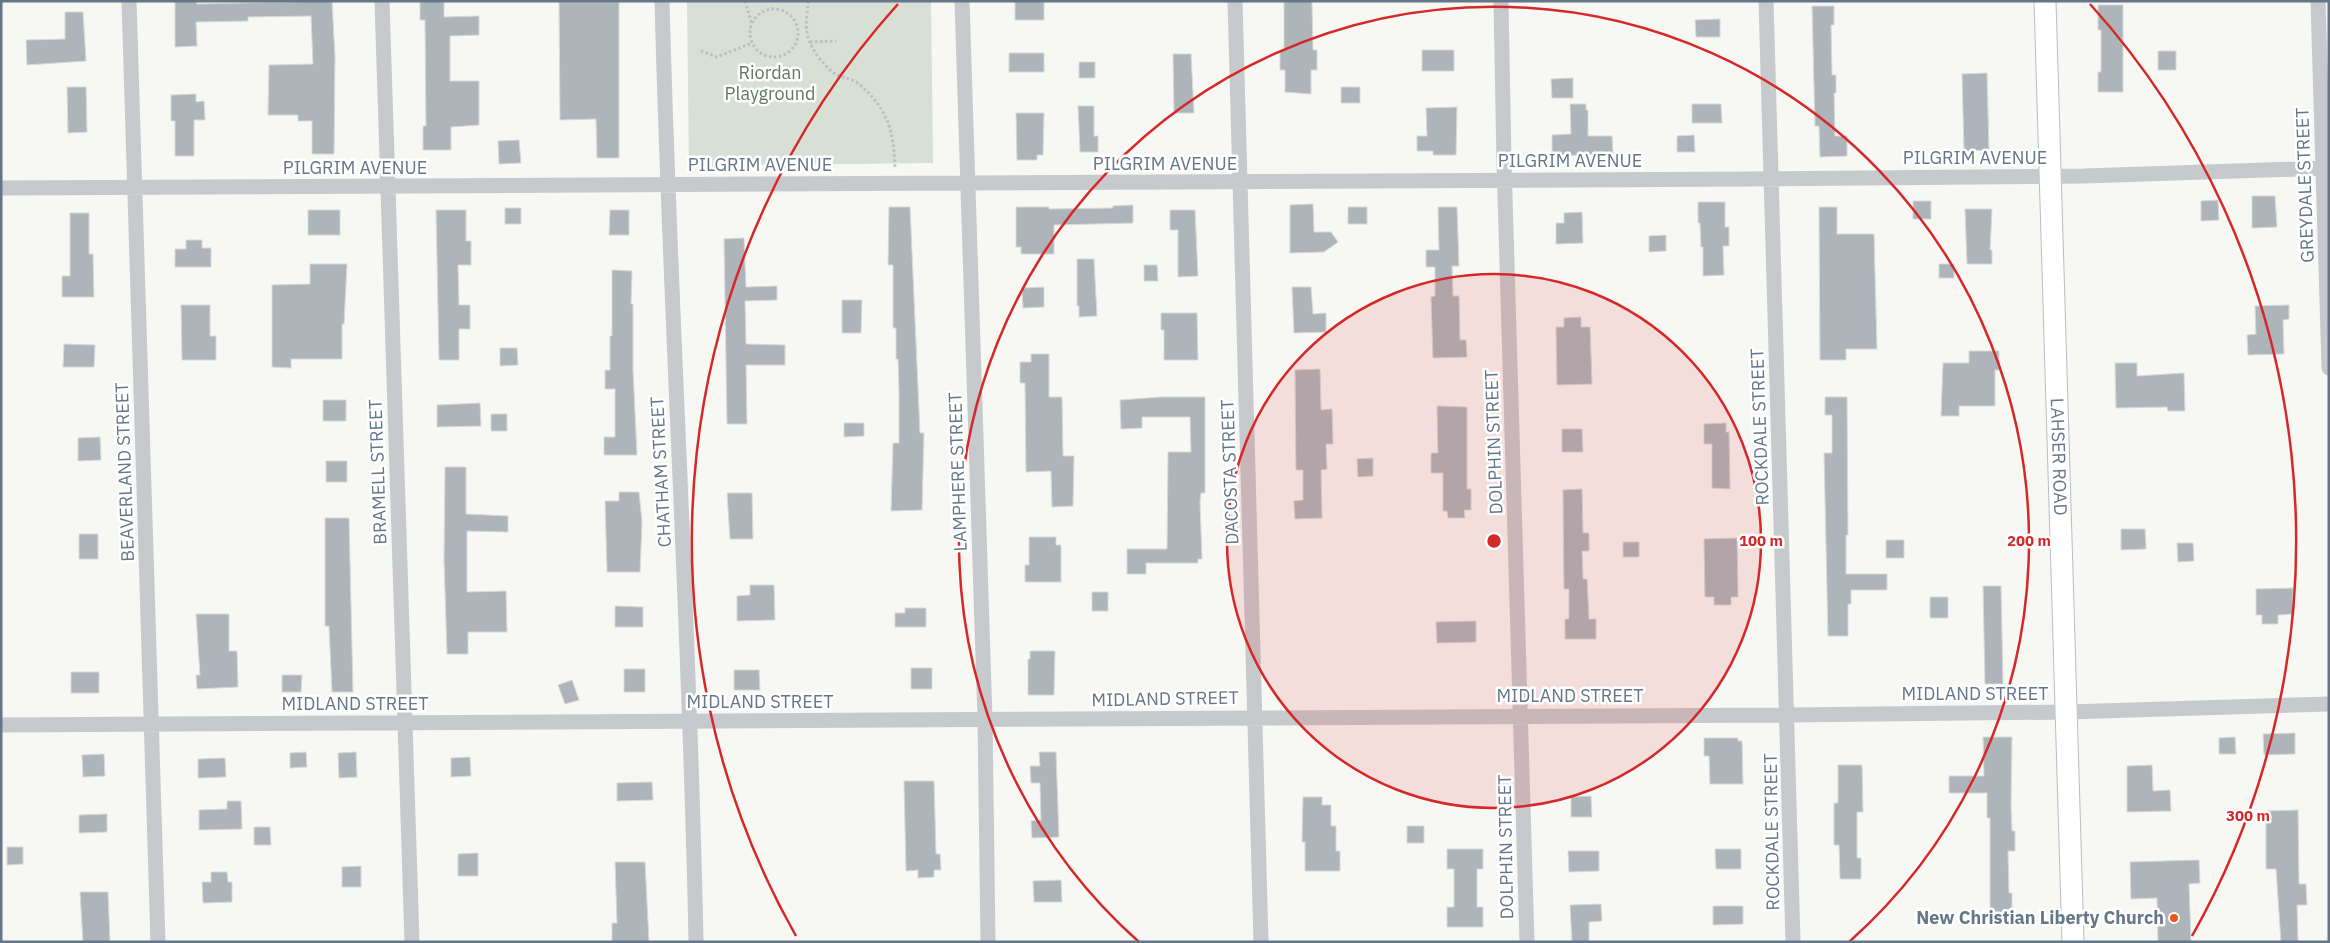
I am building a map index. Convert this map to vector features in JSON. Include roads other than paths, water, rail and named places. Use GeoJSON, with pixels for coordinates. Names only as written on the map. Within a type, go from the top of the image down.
{"type":"FeatureCollection","features":[{"type":"Feature","properties":{"kind":"main road","name":"LAHSER ROAD"},"geometry":{"type":"LineString","coordinates":[[2045,1],[2073,942]]}},
{"type":"Feature","properties":{"kind":"street","name":"BEAVERLAND STREET"},"geometry":{"type":"LineString","coordinates":[[129,1],[158,942]]}},
{"type":"Feature","properties":{"kind":"street","name":"BRAMELL STREET"},"geometry":{"type":"LineString","coordinates":[[382,1],[412,942]]}},
{"type":"Feature","properties":{"kind":"street","name":"CHATHAM STREET"},"geometry":{"type":"LineString","coordinates":[[662,1],[667,184],[691,721],[696,942]]}},
{"type":"Feature","properties":{"kind":"street","name":"LAMPHERE STREET"},"geometry":{"type":"LineString","coordinates":[[962,1],[985,719],[988,942]]}},
{"type":"Feature","properties":{"kind":"street","name":"DACOSTA STREET"},"geometry":{"type":"LineString","coordinates":[[1234,1],[1241,182],[1261,942]]}},
{"type":"Feature","properties":{"kind":"street","name":"DOLPHIN STREET"},"geometry":{"type":"LineString","coordinates":[[1501,1],[1504,180],[1527,942]]}},
{"type":"Feature","properties":{"kind":"street","name":"ROCKDALE STREET"},"geometry":{"type":"LineString","coordinates":[[1766,1],[1788,715],[1793,942]]}},
{"type":"Feature","properties":{"kind":"street","name":"GREYDALE STREET"},"geometry":{"type":"LineString","coordinates":[[2318,1],[2326,169],[2329,368]]}},
{"type":"Feature","properties":{"kind":"street","name":"PILGRIM AVENUE"},"geometry":{"type":"LineString","coordinates":[[1,188],[1771,179],[2050,176],[2326,169]]}},
{"type":"Feature","properties":{"kind":"street","name":"MIDLAND STREET"},"geometry":{"type":"LineString","coordinates":[[1,725],[1788,715],[2067,712],[2329,704]]}},
{"type":"Feature","properties":{"kind":"place","name":"New Christian Liberty Church"},"geometry":{"type":"Point","coordinates":[2174,918]}},
{"type":"Feature","properties":{"kind":"park label","name":"Riordan Playground"},"geometry":{"type":"Point","coordinates":[770,83]}}]}
